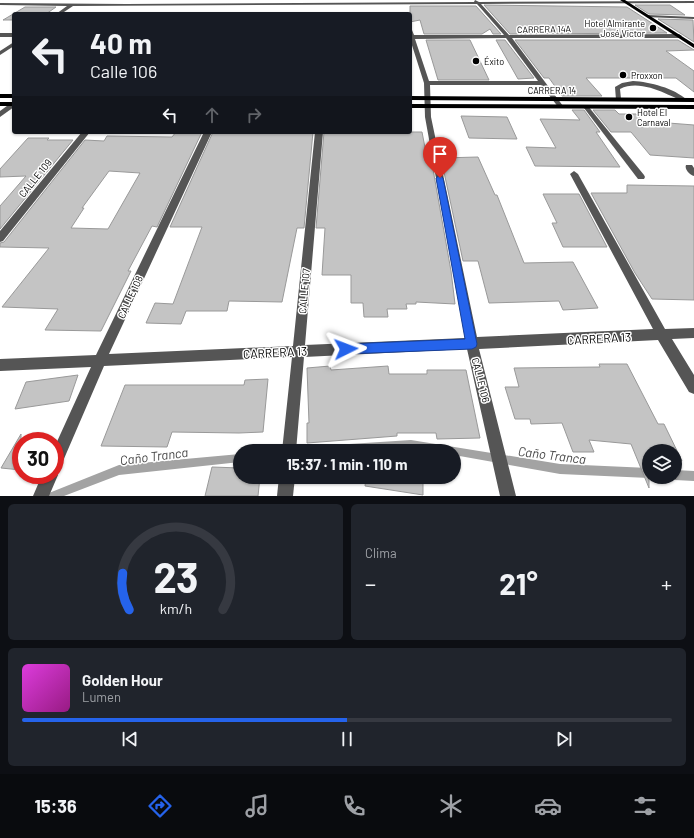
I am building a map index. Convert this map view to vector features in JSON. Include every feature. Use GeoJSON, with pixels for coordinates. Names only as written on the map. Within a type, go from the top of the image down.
{"type":"FeatureCollection","features":[{"type":"Feature","properties":{"kind":"main road"},"geometry":{"type":"LineString","coordinates":[[624,1],[694,46]]}},
{"type":"Feature","properties":{"kind":"main road"},"geometry":{"type":"LineString","coordinates":[[0,96],[12,100]]}},
{"type":"Feature","properties":{"kind":"main road","name":"CARRERA 14"},"geometry":{"type":"LineString","coordinates":[[412,99],[427,103],[561,107],[694,107]]}},
{"type":"Feature","properties":{"kind":"main road","name":"CARRERA 14"},"geometry":{"type":"LineString","coordinates":[[412,106],[427,103],[556,99],[694,100]]}},
{"type":"Feature","properties":{"kind":"main road"},"geometry":{"type":"LineString","coordinates":[[0,104],[12,101]]}},
{"type":"Feature","properties":{"kind":"street"},"geometry":{"type":"LineString","coordinates":[[1,4],[9,0]]}},
{"type":"Feature","properties":{"kind":"street"},"geometry":{"type":"LineString","coordinates":[[61,12],[79,0]]}},
{"type":"Feature","properties":{"kind":"street"},"geometry":{"type":"LineString","coordinates":[[121,10],[132,0]]}},
{"type":"Feature","properties":{"kind":"street"},"geometry":{"type":"LineString","coordinates":[[193,9],[201,0]]}},
{"type":"Feature","properties":{"kind":"street"},"geometry":{"type":"LineString","coordinates":[[1,4],[126,5],[270,2],[403,4],[545,1],[694,2]]}},
{"type":"Feature","properties":{"kind":"street"},"geometry":{"type":"LineString","coordinates":[[267,9],[270,2]]}},
{"type":"Feature","properties":{"kind":"street"},"geometry":{"type":"LineString","coordinates":[[476,2],[509,38],[561,107]]}},
{"type":"Feature","properties":{"kind":"street"},"geometry":{"type":"LineString","coordinates":[[648,16],[694,18]]}},
{"type":"Feature","properties":{"kind":"street"},"geometry":{"type":"LineString","coordinates":[[0,35],[12,35]]}},
{"type":"Feature","properties":{"kind":"street","name":"CARRERA 14A"},"geometry":{"type":"LineString","coordinates":[[412,35],[509,38],[679,36]]}},
{"type":"Feature","properties":{"kind":"street","name":"CALLE 106"},"geometry":{"type":"LineString","coordinates":[[412,38],[427,83],[428,118],[472,344],[506,489]]}},
{"type":"Feature","properties":{"kind":"street"},"geometry":{"type":"LineString","coordinates":[[0,53],[12,45]]}},
{"type":"Feature","properties":{"kind":"street"},"geometry":{"type":"LineString","coordinates":[[427,83],[543,83]]}},
{"type":"Feature","properties":{"kind":"street"},"geometry":{"type":"LineString","coordinates":[[618,99],[616,88],[622,85],[636,83],[666,90],[684,100]]}},
{"type":"Feature","properties":{"kind":"street"},"geometry":{"type":"LineString","coordinates":[[0,115],[12,103]]}},
{"type":"Feature","properties":{"kind":"street"},"geometry":{"type":"LineString","coordinates":[[586,107],[641,177]]}},
{"type":"Feature","properties":{"kind":"street","name":"CALLE 109"},"geometry":{"type":"LineString","coordinates":[[0,238],[84,134]]}},
{"type":"Feature","properties":{"kind":"street","name":"CALLE 108"},"geometry":{"type":"LineString","coordinates":[[64,442],[100,360],[207,134]]}},
{"type":"Feature","properties":{"kind":"street","name":"CALLE 107"},"geometry":{"type":"LineString","coordinates":[[290,444],[319,134]]}},
{"type":"Feature","properties":{"kind":"street"},"geometry":{"type":"LineString","coordinates":[[574,174],[662,335],[694,387]]}},
{"type":"Feature","properties":{"kind":"street","name":"CARRERA 13"},"geometry":{"type":"LineString","coordinates":[[4,364],[694,334]]}},
{"type":"Feature","properties":{"kind":"street"},"geometry":{"type":"LineString","coordinates":[[41,496],[46,484]]}},
{"type":"Feature","properties":{"kind":"street"},"geometry":{"type":"LineString","coordinates":[[285,496],[286,484]]}},
{"type":"Feature","properties":{"kind":"building"},"geometry":{"type":"Polygon","coordinates":[[[484,5],[627,7],[667,33],[510,34],[484,5]]]}},
{"type":"Feature","properties":{"kind":"building"},"geometry":{"type":"Polygon","coordinates":[[[635,5],[670,5],[685,15],[649,14],[635,5]]]}},
{"type":"Feature","properties":{"kind":"building"},"geometry":{"type":"Polygon","coordinates":[[[410,6],[476,6],[501,34],[493,34],[490,29],[482,34],[424,34],[420,20],[412,22],[412,12],[410,12],[410,6]]]}},
{"type":"Feature","properties":{"kind":"building"},"geometry":{"type":"Polygon","coordinates":[[[25,7],[56,7],[49,12],[17,12],[25,7]]]}},
{"type":"Feature","properties":{"kind":"building"},"geometry":{"type":"Polygon","coordinates":[[[12,15],[12,20],[3,20],[12,15]]]}},
{"type":"Feature","properties":{"kind":"building"},"geometry":{"type":"Polygon","coordinates":[[[658,19],[693,20],[694,42],[680,33],[658,19]]]}},
{"type":"Feature","properties":{"kind":"building"},"geometry":{"type":"Polygon","coordinates":[[[426,40],[470,40],[489,80],[438,80],[426,40]]]}},
{"type":"Feature","properties":{"kind":"building"},"geometry":{"type":"Polygon","coordinates":[[[496,40],[505,40],[534,78],[518,79],[496,40]]]}},
{"type":"Feature","properties":{"kind":"building"},"geometry":{"type":"Polygon","coordinates":[[[515,40],[678,40],[694,50],[666,51],[694,71],[694,92],[676,78],[586,78],[602,96],[562,96],[549,78],[544,78],[515,40]]]}},
{"type":"Feature","properties":{"kind":"building"},"geometry":{"type":"Polygon","coordinates":[[[572,110],[584,110],[600,132],[596,132],[620,167],[535,166],[526,147],[556,148],[540,119],[580,120],[572,110]]]}},
{"type":"Feature","properties":{"kind":"building"},"geometry":{"type":"Polygon","coordinates":[[[593,110],[615,110],[619,114],[636,114],[643,121],[694,125],[694,158],[650,155],[631,132],[611,132],[593,110]]]}},
{"type":"Feature","properties":{"kind":"building"},"geometry":{"type":"Polygon","coordinates":[[[461,116],[507,117],[517,139],[469,138],[461,116]]]}},
{"type":"Feature","properties":{"kind":"building"},"geometry":{"type":"Polygon","coordinates":[[[412,132],[422,132],[427,158],[431,158],[451,271],[455,304],[416,302],[416,304],[406,304],[407,309],[387,309],[388,317],[364,317],[363,303],[351,303],[351,275],[322,275],[325,228],[316,228],[324,134],[412,134],[412,132]]]}},
{"type":"Feature","properties":{"kind":"building"},"geometry":{"type":"Polygon","coordinates":[[[174,134],[201,134],[157,227],[152,226],[128,271],[131,271],[101,331],[45,330],[58,309],[2,307],[49,248],[0,247],[0,243],[4,242],[85,140],[104,141],[107,136],[172,137],[174,134]],[[109,171],[82,208],[84,208],[71,228],[108,229],[140,173],[109,171]]]}},
{"type":"Feature","properties":{"kind":"building"},"geometry":{"type":"Polygon","coordinates":[[[212,134],[313,134],[304,228],[297,228],[282,302],[229,301],[227,311],[186,311],[181,324],[146,323],[155,303],[173,304],[202,227],[170,227],[212,134]]]}},
{"type":"Feature","properties":{"kind":"building"},"geometry":{"type":"Polygon","coordinates":[[[28,138],[73,140],[0,229],[0,206],[26,176],[0,177],[0,169],[28,138]]]}},
{"type":"Feature","properties":{"kind":"building"},"geometry":{"type":"Polygon","coordinates":[[[478,157],[495,195],[497,195],[524,263],[573,262],[598,308],[563,310],[559,301],[489,303],[478,261],[463,261],[441,158],[478,157]]]}},
{"type":"Feature","properties":{"kind":"building"},"geometry":{"type":"Polygon","coordinates":[[[627,185],[694,186],[694,300],[652,299],[635,273],[591,193],[627,193],[627,185]]]}},
{"type":"Feature","properties":{"kind":"building"},"geometry":{"type":"Polygon","coordinates":[[[543,194],[579,194],[607,247],[563,247],[552,223],[557,223],[543,194]]]}},
{"type":"Feature","properties":{"kind":"building"},"geometry":{"type":"Polygon","coordinates":[[[599,364],[627,364],[658,424],[664,424],[674,444],[642,444],[642,471],[631,444],[589,440],[594,452],[573,452],[562,423],[531,424],[530,419],[515,419],[505,387],[519,387],[514,368],[600,367],[599,364]]]}},
{"type":"Feature","properties":{"kind":"building"},"geometry":{"type":"Polygon","coordinates":[[[330,366],[331,370],[388,366],[389,374],[427,374],[427,370],[466,370],[480,438],[437,439],[436,433],[397,433],[397,436],[307,443],[307,423],[309,423],[307,368],[330,366]]]}},
{"type":"Feature","properties":{"kind":"building"},"geometry":{"type":"Polygon","coordinates":[[[78,375],[69,401],[15,409],[26,382],[78,375]]]}},
{"type":"Feature","properties":{"kind":"building"},"geometry":{"type":"Polygon","coordinates":[[[268,379],[263,432],[172,432],[167,447],[101,446],[125,385],[244,385],[245,380],[268,379]]]}},
{"type":"Feature","properties":{"kind":"building"},"geometry":{"type":"Polygon","coordinates":[[[12,449],[12,469],[1,468],[12,449]]]}},
{"type":"Feature","properties":{"kind":"building"},"geometry":{"type":"Polygon","coordinates":[[[212,467],[233,468],[233,484],[259,484],[258,496],[205,496],[212,467]]]}},
{"type":"Feature","properties":{"kind":"building"},"geometry":{"type":"Polygon","coordinates":[[[365,484],[423,484],[423,495],[365,486],[365,484]]]}},
{"type":"Feature","properties":{"kind":"waterway","name":"Caño Tranca"},"geometry":{"type":"LineString","coordinates":[[461,452],[560,469],[642,473]]}},
{"type":"Feature","properties":{"kind":"waterway","name":"Caño Tranca"},"geometry":{"type":"LineString","coordinates":[[52,496],[119,470],[233,459]]}},
{"type":"Feature","properties":{"kind":"waterway","name":"Caño Tranca"},"geometry":{"type":"LineString","coordinates":[[682,475],[694,476]]}},
{"type":"Feature","properties":{"kind":"place","name":"Hotel Almirante José Victor"},"geometry":{"type":"Point","coordinates":[653,28]}},
{"type":"Feature","properties":{"kind":"place","name":"Éxito"},"geometry":{"type":"Point","coordinates":[476,61]}},
{"type":"Feature","properties":{"kind":"place","name":"Proxxon"},"geometry":{"type":"Point","coordinates":[623,75]}},
{"type":"Feature","properties":{"kind":"place","name":"Hotel El Carnaval"},"geometry":{"type":"Point","coordinates":[629,117]}},
{"type":"Feature","properties":{"kind":"route"},"geometry":{"type":"LineString","coordinates":[[346,349],[472,344],[440,178]]}}]}
